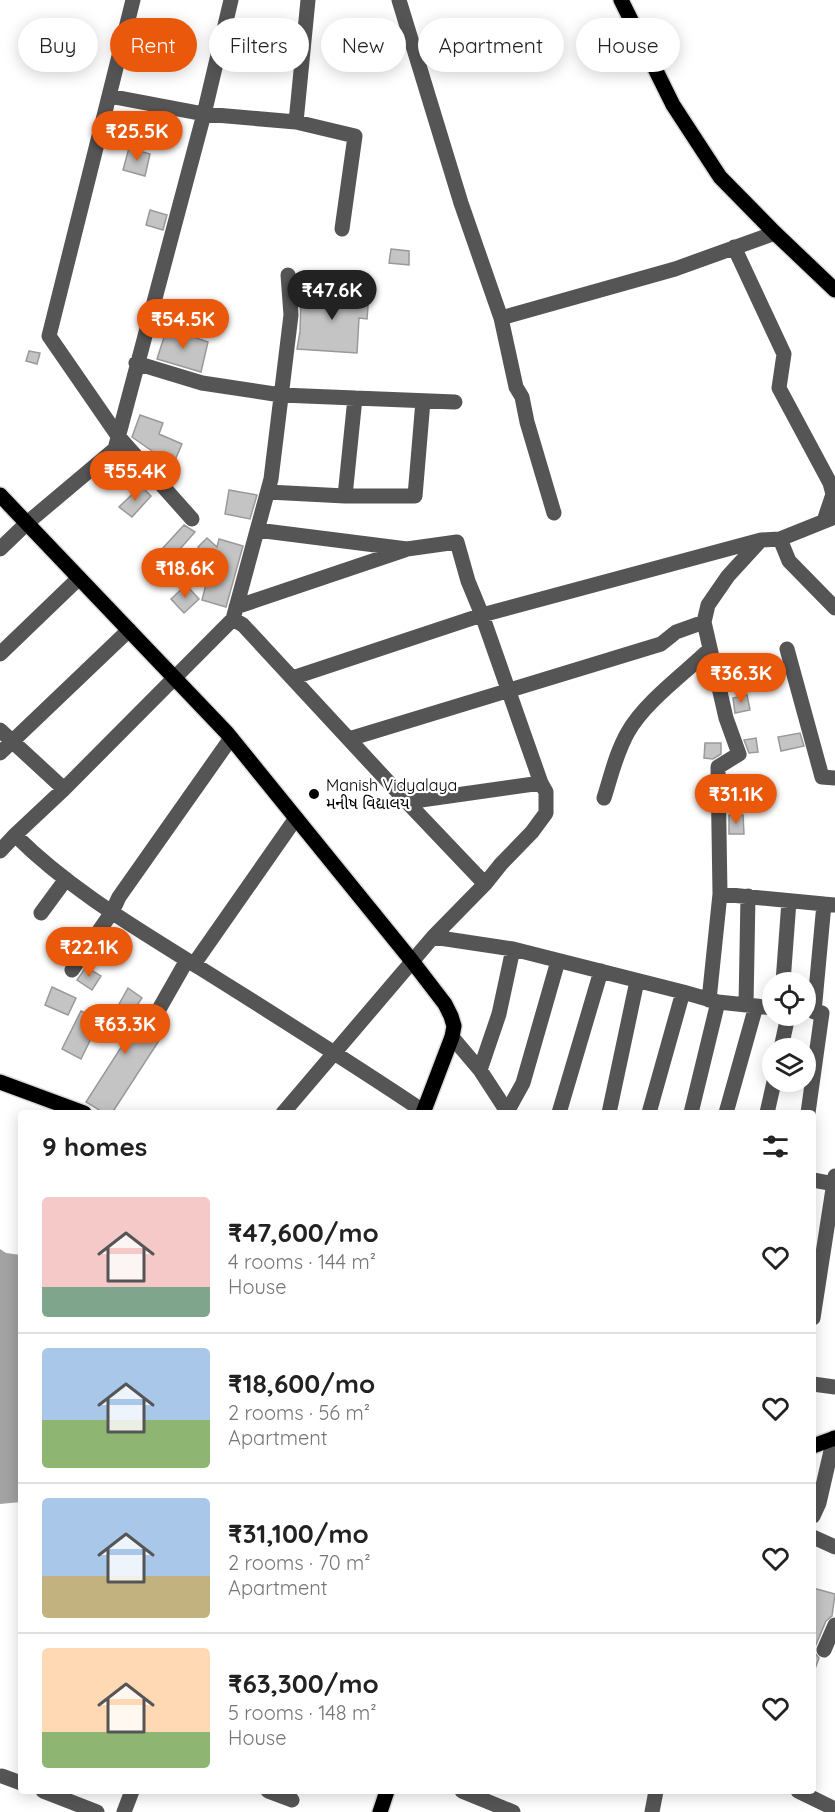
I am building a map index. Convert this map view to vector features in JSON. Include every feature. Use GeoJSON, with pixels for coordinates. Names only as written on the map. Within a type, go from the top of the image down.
{"type":"FeatureCollection","features":[{"type":"Feature","properties":{"kind":"main road"},"geometry":{"type":"LineString","coordinates":[[621,0],[673,105],[720,177],[835,290]]}},
{"type":"Feature","properties":{"kind":"main road"},"geometry":{"type":"LineString","coordinates":[[0,495],[231,738],[412,961],[451,1016],[454,1026],[452,1037],[424,1110]]}},
{"type":"Feature","properties":{"kind":"main road"},"geometry":{"type":"LineString","coordinates":[[0,1082],[76,1110]]}},
{"type":"Feature","properties":{"kind":"main road"},"geometry":{"type":"LineString","coordinates":[[816,1445],[835,1438]]}},
{"type":"Feature","properties":{"kind":"main road"},"geometry":{"type":"LineString","coordinates":[[380,1812],[386,1794]]}},
{"type":"Feature","properties":{"kind":"street"},"geometry":{"type":"LineString","coordinates":[[133,0],[49,336],[118,436],[192,519]]}},
{"type":"Feature","properties":{"kind":"street"},"geometry":{"type":"LineString","coordinates":[[0,549],[27,523],[115,449],[204,114],[231,0]]}},
{"type":"Feature","properties":{"kind":"street"},"geometry":{"type":"LineString","coordinates":[[296,122],[308,0]]}},
{"type":"Feature","properties":{"kind":"street"},"geometry":{"type":"LineString","coordinates":[[399,0],[461,203],[501,318],[516,387],[522,397],[527,422],[554,513]]}},
{"type":"Feature","properties":{"kind":"street"},"geometry":{"type":"LineString","coordinates":[[109,96],[204,114],[296,122],[355,136],[342,229]]}},
{"type":"Feature","properties":{"kind":"street"},"geometry":{"type":"LineString","coordinates":[[501,318],[675,269],[775,233]]}},
{"type":"Feature","properties":{"kind":"street"},"geometry":{"type":"LineString","coordinates":[[292,678],[482,615],[761,540],[780,539],[829,519],[833,494],[830,483],[779,388],[784,354],[734,247]]}},
{"type":"Feature","properties":{"kind":"street"},"geometry":{"type":"LineString","coordinates":[[288,275],[291,315],[271,479],[235,613],[243,625],[485,884]]}},
{"type":"Feature","properties":{"kind":"street"},"geometry":{"type":"LineString","coordinates":[[136,363],[202,383],[281,395],[454,402]]}},
{"type":"Feature","properties":{"kind":"street"},"geometry":{"type":"LineString","coordinates":[[345,496],[355,398]]}},
{"type":"Feature","properties":{"kind":"street"},"geometry":{"type":"LineString","coordinates":[[268,492],[345,496],[415,496],[423,401]]}},
{"type":"Feature","properties":{"kind":"street"},"geometry":{"type":"LineString","coordinates":[[257,530],[407,549]]}},
{"type":"Feature","properties":{"kind":"street"},"geometry":{"type":"LineString","coordinates":[[780,539],[789,561],[835,608]]}},
{"type":"Feature","properties":{"kind":"street"},"geometry":{"type":"LineString","coordinates":[[692,1110],[714,1001],[720,894],[718,766],[739,754],[726,718],[704,622],[708,605],[728,576],[761,540]]}},
{"type":"Feature","properties":{"kind":"street"},"geometry":{"type":"LineString","coordinates":[[0,852],[235,613],[407,549],[456,542],[468,581],[546,792],[546,813],[485,884],[433,936],[286,1110]]}},
{"type":"Feature","properties":{"kind":"street"},"geometry":{"type":"LineString","coordinates":[[0,654],[79,578]]}},
{"type":"Feature","properties":{"kind":"street"},"geometry":{"type":"LineString","coordinates":[[349,739],[661,644],[676,632],[704,622]]}},
{"type":"Feature","properties":{"kind":"street"},"geometry":{"type":"LineString","coordinates":[[0,753],[129,630]]}},
{"type":"Feature","properties":{"kind":"street"},"geometry":{"type":"LineString","coordinates":[[604,798],[612,768],[628,731],[655,699],[710,649]]}},
{"type":"Feature","properties":{"kind":"street"},"geometry":{"type":"LineString","coordinates":[[787,650],[822,777],[835,778]]}},
{"type":"Feature","properties":{"kind":"street"},"geometry":{"type":"LineString","coordinates":[[0,730],[64,789]]}},
{"type":"Feature","properties":{"kind":"street"},"geometry":{"type":"LineString","coordinates":[[72,970],[112,912],[119,897],[231,738]]}},
{"type":"Feature","properties":{"kind":"street"},"geometry":{"type":"LineString","coordinates":[[407,802],[541,783]]}},
{"type":"Feature","properties":{"kind":"street"},"geometry":{"type":"LineString","coordinates":[[154,1018],[191,962],[296,818]]}},
{"type":"Feature","properties":{"kind":"street"},"geometry":{"type":"LineString","coordinates":[[15,835],[40,860],[112,912],[334,1052],[420,1110]]}},
{"type":"Feature","properties":{"kind":"street"},"geometry":{"type":"LineString","coordinates":[[40,913],[66,879]]}},
{"type":"Feature","properties":{"kind":"street"},"geometry":{"type":"LineString","coordinates":[[720,894],[829,905],[808,1110]]}},
{"type":"Feature","properties":{"kind":"street"},"geometry":{"type":"LineString","coordinates":[[727,1110],[751,1006],[748,896]]}},
{"type":"Feature","properties":{"kind":"street"},"geometry":{"type":"LineString","coordinates":[[784,972],[789,901]]}},
{"type":"Feature","properties":{"kind":"street"},"geometry":{"type":"LineString","coordinates":[[433,936],[513,949],[714,1001],[762,1007]]}},
{"type":"Feature","properties":{"kind":"street"},"geometry":{"type":"LineString","coordinates":[[480,1070],[499,1014],[513,949]]}},
{"type":"Feature","properties":{"kind":"street"},"geometry":{"type":"LineString","coordinates":[[510,1110],[523,1083],[558,961]]}},
{"type":"Feature","properties":{"kind":"street"},"geometry":{"type":"LineString","coordinates":[[560,1110],[600,971]]}},
{"type":"Feature","properties":{"kind":"street"},"geometry":{"type":"LineString","coordinates":[[610,1110],[637,981]]}},
{"type":"Feature","properties":{"kind":"street"},"geometry":{"type":"LineString","coordinates":[[650,1110],[683,992]]}},
{"type":"Feature","properties":{"kind":"street"},"geometry":{"type":"LineString","coordinates":[[452,1037],[480,1070],[506,1110]]}},
{"type":"Feature","properties":{"kind":"street"},"geometry":{"type":"LineString","coordinates":[[768,1110],[772,1092]]}},
{"type":"Feature","properties":{"kind":"street"},"geometry":{"type":"LineString","coordinates":[[816,1180],[835,1181],[816,1299]]}},
{"type":"Feature","properties":{"kind":"street"},"geometry":{"type":"LineString","coordinates":[[816,1385],[835,1388]]}},
{"type":"Feature","properties":{"kind":"street"},"geometry":{"type":"LineString","coordinates":[[816,1510],[835,1438]]}},
{"type":"Feature","properties":{"kind":"street"},"geometry":{"type":"LineString","coordinates":[[816,1538],[835,1546]]}},
{"type":"Feature","properties":{"kind":"street"},"geometry":{"type":"LineString","coordinates":[[824,1650],[835,1625]]}},
{"type":"Feature","properties":{"kind":"street"},"geometry":{"type":"LineString","coordinates":[[2,1776],[18,1782]]}},
{"type":"Feature","properties":{"kind":"street"},"geometry":{"type":"LineString","coordinates":[[51,1794],[97,1812]]}},
{"type":"Feature","properties":{"kind":"street"},"geometry":{"type":"LineString","coordinates":[[124,1812],[131,1794]]}},
{"type":"Feature","properties":{"kind":"street"},"geometry":{"type":"LineString","coordinates":[[275,1794],[291,1801]]}},
{"type":"Feature","properties":{"kind":"street"},"geometry":{"type":"LineString","coordinates":[[469,1794],[513,1812]]}},
{"type":"Feature","properties":{"kind":"street"},"geometry":{"type":"LineString","coordinates":[[652,1812],[655,1794]]}},
{"type":"Feature","properties":{"kind":"street"},"geometry":{"type":"LineString","coordinates":[[804,1794],[835,1809]]}},
{"type":"Feature","properties":{"kind":"shaded area"},"geometry":{"type":"Polygon","coordinates":[[[0,1249],[6,1253],[18,1255],[18,1502],[0,1504],[0,1249]]]}},
{"type":"Feature","properties":{"kind":"building"},"geometry":{"type":"Polygon","coordinates":[[[129,148],[150,154],[145,176],[123,170],[129,148]]]}},
{"type":"Feature","properties":{"kind":"building"},"geometry":{"type":"Polygon","coordinates":[[[150,210],[167,215],[163,230],[146,225],[150,210]]]}},
{"type":"Feature","properties":{"kind":"building"},"geometry":{"type":"Polygon","coordinates":[[[391,249],[409,251],[409,265],[389,263],[391,249]]]}},
{"type":"Feature","properties":{"kind":"building"},"geometry":{"type":"Polygon","coordinates":[[[305,292],[369,294],[367,319],[359,318],[357,353],[297,349],[301,299],[304,299],[305,292]]]}},
{"type":"Feature","properties":{"kind":"building"},"geometry":{"type":"Polygon","coordinates":[[[167,328],[208,342],[201,372],[157,359],[167,328]]]}},
{"type":"Feature","properties":{"kind":"building"},"geometry":{"type":"Polygon","coordinates":[[[29,351],[40,353],[37,364],[26,361],[29,351]]]}},
{"type":"Feature","properties":{"kind":"building"},"geometry":{"type":"Polygon","coordinates":[[[140,415],[163,423],[159,434],[182,444],[173,465],[161,460],[162,458],[132,437],[140,415]]]}},
{"type":"Feature","properties":{"kind":"building"},"geometry":{"type":"Polygon","coordinates":[[[141,486],[151,496],[132,517],[119,507],[141,486]]]}},
{"type":"Feature","properties":{"kind":"building"},"geometry":{"type":"Polygon","coordinates":[[[229,490],[257,495],[250,519],[225,514],[229,490]]]}},
{"type":"Feature","properties":{"kind":"building"},"geometry":{"type":"Polygon","coordinates":[[[184,525],[195,532],[172,558],[162,549],[184,525]]]}},
{"type":"Feature","properties":{"kind":"building"},"geometry":{"type":"Polygon","coordinates":[[[207,538],[217,547],[219,539],[243,546],[226,607],[202,600],[211,559],[198,547],[207,538]]]}},
{"type":"Feature","properties":{"kind":"building"},"geometry":{"type":"Polygon","coordinates":[[[186,585],[199,599],[184,613],[171,599],[186,585]]]}},
{"type":"Feature","properties":{"kind":"building"},"geometry":{"type":"Polygon","coordinates":[[[747,695],[750,710],[735,713],[733,698],[747,695]]]}},
{"type":"Feature","properties":{"kind":"building"},"geometry":{"type":"Polygon","coordinates":[[[800,733],[804,746],[781,751],[778,737],[800,733]]]}},
{"type":"Feature","properties":{"kind":"building"},"geometry":{"type":"Polygon","coordinates":[[[756,738],[758,752],[749,753],[744,740],[756,738]]]}},
{"type":"Feature","properties":{"kind":"building"},"geometry":{"type":"Polygon","coordinates":[[[705,743],[721,743],[721,754],[713,759],[704,758],[705,743]]]}},
{"type":"Feature","properties":{"kind":"building"},"geometry":{"type":"Polygon","coordinates":[[[729,815],[743,815],[744,834],[729,834],[729,815]]]}},
{"type":"Feature","properties":{"kind":"building"},"geometry":{"type":"Polygon","coordinates":[[[86,967],[101,976],[92,990],[77,980],[86,967]]]}},
{"type":"Feature","properties":{"kind":"building"},"geometry":{"type":"Polygon","coordinates":[[[52,987],[76,998],[68,1015],[45,1005],[52,987]]]}},
{"type":"Feature","properties":{"kind":"building"},"geometry":{"type":"Polygon","coordinates":[[[128,988],[142,998],[135,1008],[140,1012],[135,1019],[162,1036],[114,1110],[99,1110],[86,1102],[129,1035],[109,1022],[128,988]]]}},
{"type":"Feature","properties":{"kind":"building"},"geometry":{"type":"Polygon","coordinates":[[[81,1011],[100,1020],[81,1059],[62,1049],[81,1011]]]}},
{"type":"Feature","properties":{"kind":"building"},"geometry":{"type":"Polygon","coordinates":[[[816,1589],[835,1594],[832,1616],[826,1621],[816,1645],[816,1589]]]}},
{"type":"Feature","properties":{"kind":"place","name":"Manish Vidyalaya મનીષ વિદ્યાલય"},"geometry":{"type":"Point","coordinates":[314,794]}}]}
